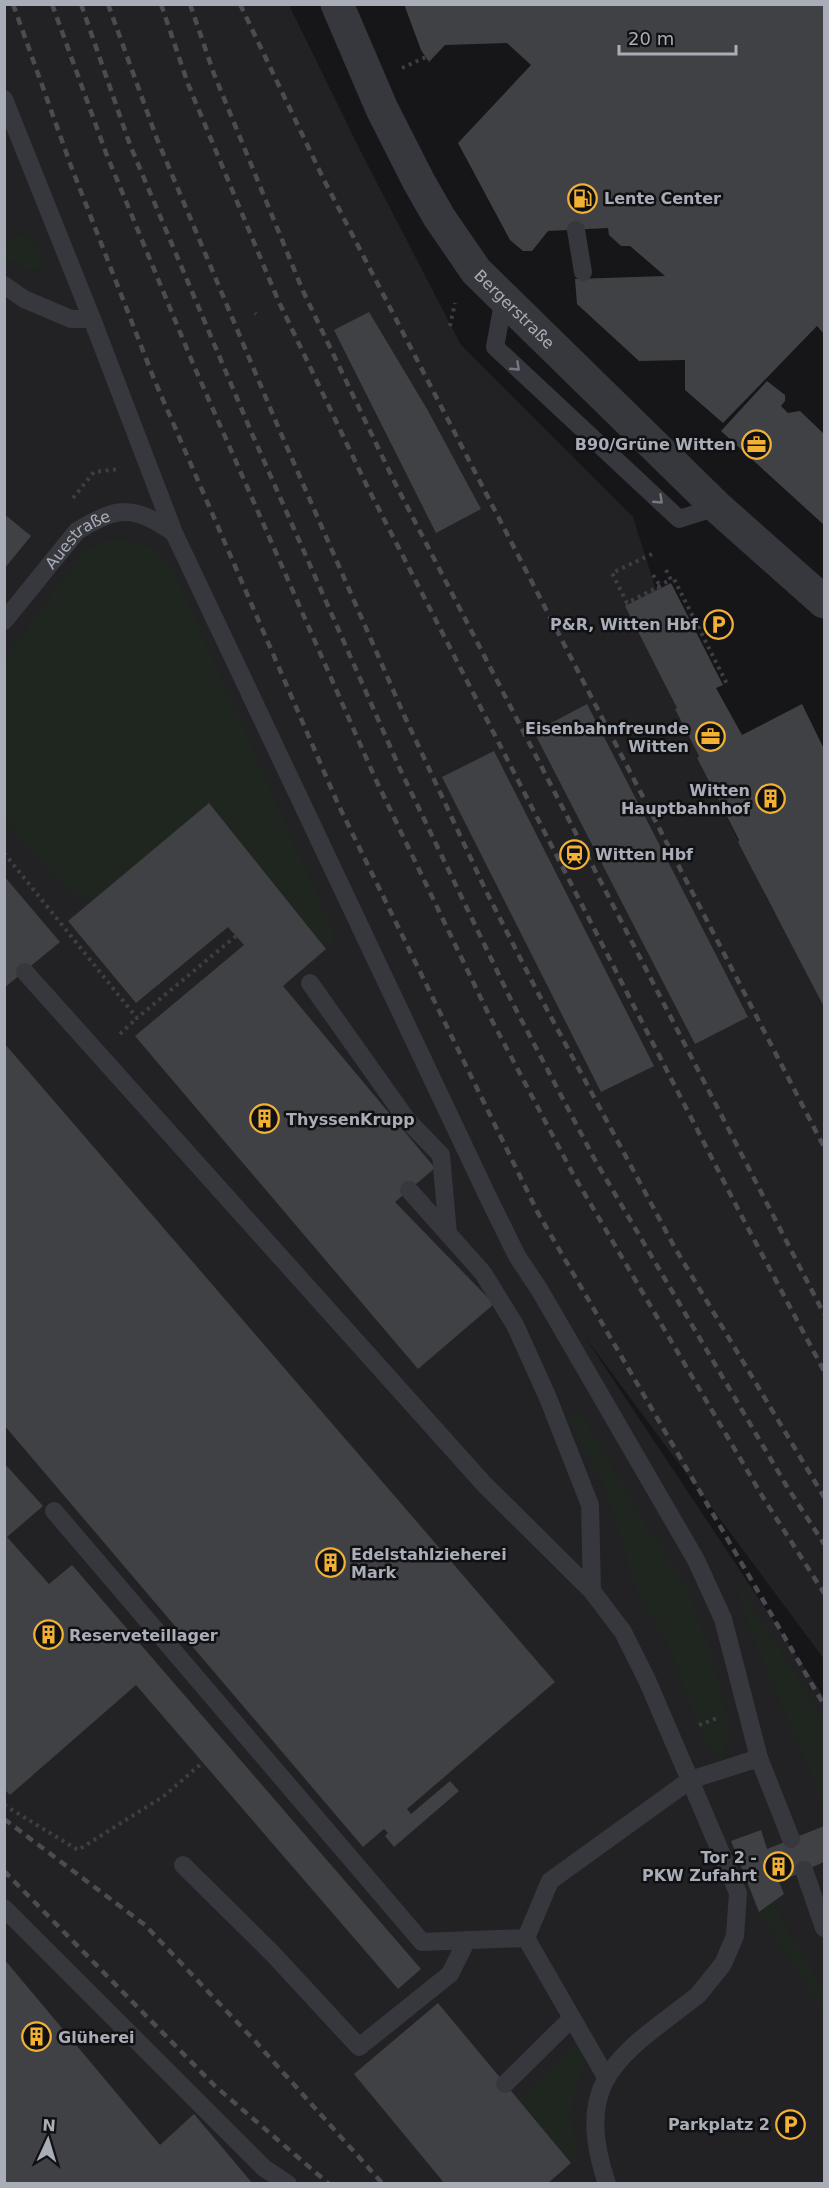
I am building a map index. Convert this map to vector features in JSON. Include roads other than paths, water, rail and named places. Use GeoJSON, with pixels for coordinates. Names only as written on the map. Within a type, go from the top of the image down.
{"type":"FeatureCollection","features":[{"type":"Feature","properties":{"kind":"street","name":"Bergerstraße"},"geometry":{"type":"LineString","coordinates":[[337,4],[382,110],[439,217],[476,271],[717,507],[825,602]]}},
{"type":"Feature","properties":{"kind":"lane"},"geometry":{"type":"LineString","coordinates":[[4,99],[174,533],[454,1126],[517,1256],[696,1560],[723,1618],[759,1758],[791,1839]]}},
{"type":"Feature","properties":{"kind":"lane"},"geometry":{"type":"LineString","coordinates":[[576,230],[583,272]]}},
{"type":"Feature","properties":{"kind":"lane"},"geometry":{"type":"LineString","coordinates":[[4,285],[24,299],[71,319],[92,319]]}},
{"type":"Feature","properties":{"kind":"lane","name":"Auestraße"},"geometry":{"type":"LineString","coordinates":[[4,621],[77,531],[91,522],[121,511],[139,513],[157,521],[174,533]]}},
{"type":"Feature","properties":{"kind":"lane"},"geometry":{"type":"LineString","coordinates":[[25,972],[484,1484],[592,1591],[623,1632],[647,1680],[738,1893],[735,1936],[723,1964],[698,1995],[623,2055],[606,2077],[598,2100],[595,2127],[599,2160],[607,2184]]}},
{"type":"Feature","properties":{"kind":"lane"},"geometry":{"type":"LineString","coordinates":[[310,983],[408,1120],[441,1155]]}},
{"type":"Feature","properties":{"kind":"lane"},"geometry":{"type":"LineString","coordinates":[[448,1234],[441,1155],[454,1126]]}},
{"type":"Feature","properties":{"kind":"lane"},"geometry":{"type":"LineString","coordinates":[[409,1190],[483,1273],[514,1325],[548,1398],[590,1505],[592,1591]]}},
{"type":"Feature","properties":{"kind":"lane"},"geometry":{"type":"LineString","coordinates":[[54,1511],[422,1942],[526,1938]]}},
{"type":"Feature","properties":{"kind":"lane"},"geometry":{"type":"LineString","coordinates":[[526,1938],[550,1881],[690,1780],[759,1758]]}},
{"type":"Feature","properties":{"kind":"lane"},"geometry":{"type":"LineString","coordinates":[[183,1865],[273,1954],[359,2047],[450,1974],[467,1940]]}},
{"type":"Feature","properties":{"kind":"lane"},"geometry":{"type":"LineString","coordinates":[[804,1870],[825,1928]]}},
{"type":"Feature","properties":{"kind":"lane"},"geometry":{"type":"LineString","coordinates":[[4,1908],[264,2168],[288,2184]]}},
{"type":"Feature","properties":{"kind":"lane"},"geometry":{"type":"LineString","coordinates":[[526,1938],[606,2077]]}},
{"type":"Feature","properties":{"kind":"lane"},"geometry":{"type":"LineString","coordinates":[[505,2084],[572,2018]]}},
{"type":"Feature","properties":{"kind":"railway"},"geometry":{"type":"LineString","coordinates":[[13,4],[71,166],[154,379],[338,804],[538,1213],[824,1705]]}},
{"type":"Feature","properties":{"kind":"railway"},"geometry":{"type":"LineString","coordinates":[[52,4],[106,153],[194,366],[375,778],[488,1013],[573,1174],[764,1499],[824,1593]]}},
{"type":"Feature","properties":{"kind":"railway"},"geometry":{"type":"LineString","coordinates":[[81,4],[130,145],[253,436],[400,769],[512,1002],[595,1160],[786,1485],[824,1544]]}},
{"type":"Feature","properties":{"kind":"railway"},"geometry":{"type":"LineString","coordinates":[[108,4],[157,139],[279,429],[404,715],[486,891],[675,1248],[824,1497]]}},
{"type":"Feature","properties":{"kind":"railway"},"geometry":{"type":"LineString","coordinates":[[161,4],[188,84],[278,300],[367,486],[740,1213],[824,1371]]}},
{"type":"Feature","properties":{"kind":"railway"},"geometry":{"type":"LineString","coordinates":[[190,4],[214,74],[303,291],[395,483],[824,1314]]}},
{"type":"Feature","properties":{"kind":"railway"},"geometry":{"type":"LineString","coordinates":[[240,4],[323,178],[824,1147]]}},
{"type":"Feature","properties":{"kind":"railway"},"geometry":{"type":"LineString","coordinates":[[4,1819],[145,1925],[254,2040],[383,2184]]}},
{"type":"Feature","properties":{"kind":"railway"},"geometry":{"type":"LineString","coordinates":[[4,1871],[215,2086],[329,2184]]}},
{"type":"Feature","properties":{"kind":"place","name":"Lente Center"},"geometry":{"type":"Point","coordinates":[583,198]}},
{"type":"Feature","properties":{"kind":"place","name":"B90/Grüne Witten"},"geometry":{"type":"Point","coordinates":[757,444]}},
{"type":"Feature","properties":{"kind":"place","name":"P&R, Witten Hbf"},"geometry":{"type":"Point","coordinates":[719,624]}},
{"type":"Feature","properties":{"kind":"place","name":"Eisenbahnfreunde Witten"},"geometry":{"type":"Point","coordinates":[710,737]}},
{"type":"Feature","properties":{"kind":"place","name":"Witten Hauptbahnhof"},"geometry":{"type":"Point","coordinates":[771,799]}},
{"type":"Feature","properties":{"kind":"place","name":"Witten Hbf"},"geometry":{"type":"Point","coordinates":[574,854]}},
{"type":"Feature","properties":{"kind":"place","name":"ThyssenKrupp"},"geometry":{"type":"Point","coordinates":[265,1119]}},
{"type":"Feature","properties":{"kind":"place","name":"Edelstahlzieherei Mark"},"geometry":{"type":"Point","coordinates":[330,1563]}},
{"type":"Feature","properties":{"kind":"place","name":"Reserveteillager"},"geometry":{"type":"Point","coordinates":[48,1635]}},
{"type":"Feature","properties":{"kind":"place","name":"Tor 2 - PKW Zufahrt"},"geometry":{"type":"Point","coordinates":[778,1866]}},
{"type":"Feature","properties":{"kind":"place","name":"Glüherei"},"geometry":{"type":"Point","coordinates":[37,2037]}},
{"type":"Feature","properties":{"kind":"place","name":"Parkplatz 2"},"geometry":{"type":"Point","coordinates":[791,2124]}}]}
